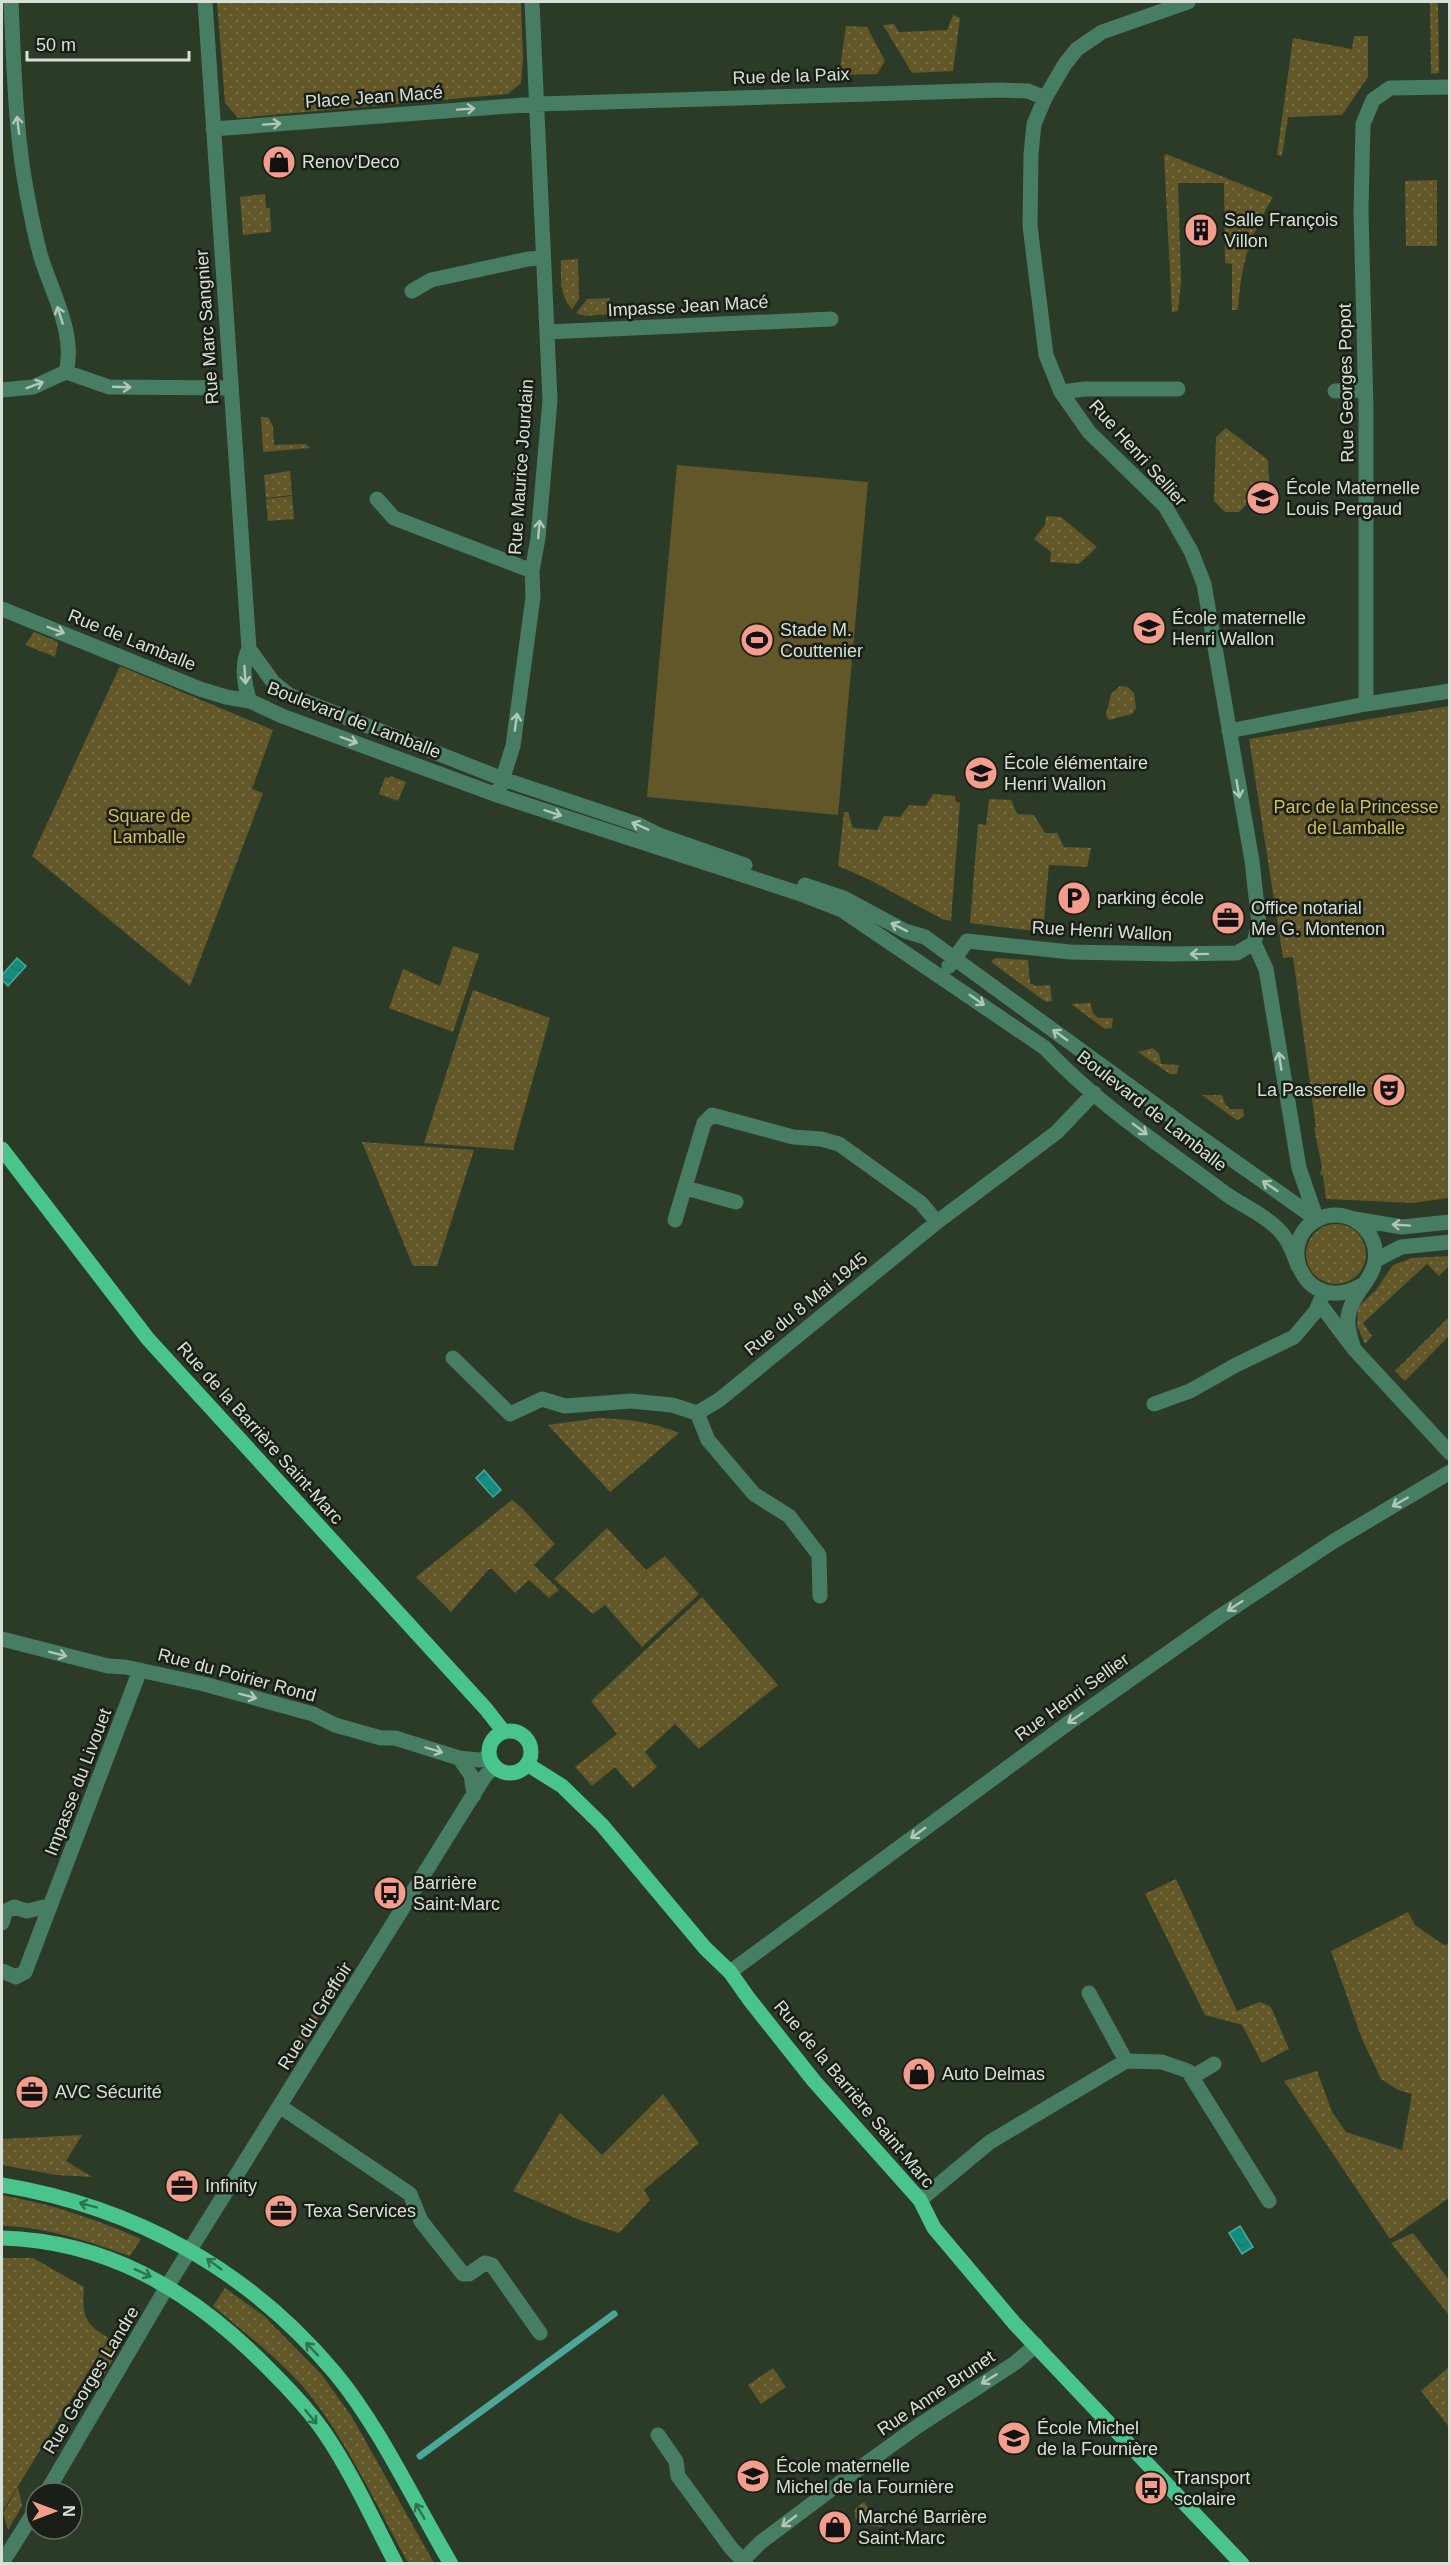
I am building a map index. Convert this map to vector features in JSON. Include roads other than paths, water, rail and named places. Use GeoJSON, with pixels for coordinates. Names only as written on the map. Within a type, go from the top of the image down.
{"type":"FeatureCollection","features":[{"type":"Feature","properties":{"kind":"main road","name":"Rue de la Barrière Saint-Marc"},"geometry":{"type":"LineString","coordinates":[[2,1149],[148,1339],[480,1702],[504,1732]]}},
{"type":"Feature","properties":{"kind":"main road"},"geometry":{"type":"LineString","coordinates":[[504,1732],[517,1732],[527,1739],[531,1752],[527,1764],[518,1772],[511,1774],[499,1771],[492,1762],[490,1745],[498,1735],[504,1732]]}},
{"type":"Feature","properties":{"kind":"main road","name":"Rue de la Barrière Saint-Marc"},"geometry":{"type":"LineString","coordinates":[[527,1764],[562,1786],[602,1825],[705,1948],[730,1972],[814,2081],[920,2200],[934,2228],[1036,2345],[1242,2564]]}},
{"type":"Feature","properties":{"kind":"main road"},"geometry":{"type":"LineString","coordinates":[[2,2185],[101,2209],[155,2231],[192,2250],[291,2326],[335,2374],[367,2419],[451,2564]]}},
{"type":"Feature","properties":{"kind":"main road"},"geometry":{"type":"LineString","coordinates":[[2,2238],[38,2240],[77,2247],[140,2271],[168,2285],[242,2342],[286,2385],[324,2433],[396,2564]]}},
{"type":"Feature","properties":{"kind":"street"},"geometry":{"type":"LineString","coordinates":[[12,2],[16,107],[26,193],[40,254],[69,341],[70,357],[66,372]]}},
{"type":"Feature","properties":{"kind":"street","name":"Rue Marc Sangnier"},"geometry":{"type":"LineString","coordinates":[[205,2],[249,649]]}},
{"type":"Feature","properties":{"kind":"street","name":"Rue Maurice Jourdain"},"geometry":{"type":"LineString","coordinates":[[503,779],[513,746],[533,597],[532,571],[538,538],[550,400],[532,2]]}},
{"type":"Feature","properties":{"kind":"street","name":"Rue Henri Sellier"},"geometry":{"type":"LineString","coordinates":[[1188,2],[1102,32],[1077,49],[1065,64],[1045,98],[1034,124],[1030,226],[1046,355],[1060,392],[1089,432],[1165,506],[1191,551],[1204,584],[1252,861],[1259,924],[1254,943]]}},
{"type":"Feature","properties":{"kind":"street","name":"Rue Georges Popot"},"geometry":{"type":"LineString","coordinates":[[1366,704],[1365,390],[1361,211],[1363,124],[1373,100],[1390,88],[1449,87]]}},
{"type":"Feature","properties":{"kind":"street","name":"Rue de la Paix"},"geometry":{"type":"LineString","coordinates":[[537,104],[1000,90],[1028,92],[1045,98]]}},
{"type":"Feature","properties":{"kind":"street","name":"Place Jean Macé"},"geometry":{"type":"LineString","coordinates":[[213,129],[537,104]]}},
{"type":"Feature","properties":{"kind":"street"},"geometry":{"type":"LineString","coordinates":[[412,291],[431,280],[542,258]]}},
{"type":"Feature","properties":{"kind":"street","name":"Impasse Jean Macé"},"geometry":{"type":"LineString","coordinates":[[547,332],[831,319]]}},
{"type":"Feature","properties":{"kind":"street"},"geometry":{"type":"LineString","coordinates":[[2,390],[33,387],[66,372],[109,387],[230,388]]}},
{"type":"Feature","properties":{"kind":"street"},"geometry":{"type":"LineString","coordinates":[[1060,392],[1085,389],[1178,389]]}},
{"type":"Feature","properties":{"kind":"street"},"geometry":{"type":"LineString","coordinates":[[1335,391],[1365,390]]}},
{"type":"Feature","properties":{"kind":"street","name":"Rue Maurice Jourdain"},"geometry":{"type":"LineString","coordinates":[[378,499],[394,518],[532,571]]}},
{"type":"Feature","properties":{"kind":"street","name":"Rue de Lamballe"},"geometry":{"type":"LineString","coordinates":[[2,609],[200,689],[226,697],[250,700]]}},
{"type":"Feature","properties":{"kind":"street","name":"Boulevard de Lamballe"},"geometry":{"type":"LineString","coordinates":[[1298,1266],[1288,1241],[1278,1229],[1241,1205],[1094,1093],[1067,1071],[1045,1048],[842,910],[776,886],[497,795],[282,716],[250,700],[246,692],[244,658],[249,649],[273,682],[289,695],[503,779],[844,898],[905,931],[925,937],[1193,1132],[1309,1212],[1317,1220]]}},
{"type":"Feature","properties":{"kind":"street"},"geometry":{"type":"LineString","coordinates":[[1229,731],[1366,704],[1449,692]]}},
{"type":"Feature","properties":{"kind":"street"},"geometry":{"type":"LineString","coordinates":[[497,795],[503,779]]}},
{"type":"Feature","properties":{"kind":"street","name":"Rue Henri Wallon"},"geometry":{"type":"LineString","coordinates":[[954,958],[967,941],[1070,952],[1171,954],[1237,953],[1254,943]]}},
{"type":"Feature","properties":{"kind":"street"},"geometry":{"type":"LineString","coordinates":[[1254,943],[1266,969],[1299,1168],[1317,1220]]}},
{"type":"Feature","properties":{"kind":"street"},"geometry":{"type":"LineString","coordinates":[[942,976],[954,958]]}},
{"type":"Feature","properties":{"kind":"street","name":"Rue du 8 Mai 1945"},"geometry":{"type":"LineString","coordinates":[[697,1413],[719,1400],[937,1222],[1057,1132],[1094,1093]]}},
{"type":"Feature","properties":{"kind":"street"},"geometry":{"type":"LineString","coordinates":[[675,1220],[704,1123],[712,1115],[794,1137],[821,1139],[839,1144],[921,1203],[937,1222]]}},
{"type":"Feature","properties":{"kind":"street"},"geometry":{"type":"LineString","coordinates":[[686,1188],[736,1202]]}},
{"type":"Feature","properties":{"kind":"street"},"geometry":{"type":"LineString","coordinates":[[1449,1222],[1402,1227],[1341,1215],[1329,1215],[1317,1220],[1307,1228],[1300,1239],[1297,1252],[1298,1266],[1304,1277],[1322,1298],[1354,1349],[1449,1453]]}},
{"type":"Feature","properties":{"kind":"street"},"geometry":{"type":"LineString","coordinates":[[1354,1219],[1364,1226],[1376,1248],[1373,1269],[1353,1301],[1348,1318],[1348,1332],[1354,1349]]}},
{"type":"Feature","properties":{"kind":"street"},"geometry":{"type":"LineString","coordinates":[[1376,1260],[1401,1247],[1449,1242]]}},
{"type":"Feature","properties":{"kind":"street"},"geometry":{"type":"LineString","coordinates":[[1154,1404],[1190,1391],[1294,1337],[1310,1320],[1322,1298],[1350,1292],[1362,1285]]}},
{"type":"Feature","properties":{"kind":"street"},"geometry":{"type":"LineString","coordinates":[[453,1358],[510,1414],[542,1399],[565,1406],[631,1401],[672,1405],[697,1413],[708,1440],[754,1494],[789,1516],[819,1555],[820,1596]]}},
{"type":"Feature","properties":{"kind":"street","name":"Rue Henri Sellier"},"geometry":{"type":"LineString","coordinates":[[730,1972],[1067,1724],[1219,1617],[1334,1541],[1449,1472]]}},
{"type":"Feature","properties":{"kind":"street","name":"Rue du Poirier Rond"},"geometry":{"type":"LineString","coordinates":[[2,1640],[108,1666],[140,1670],[204,1684],[302,1711],[335,1725],[381,1738],[395,1738],[459,1758],[492,1762]]}},
{"type":"Feature","properties":{"kind":"street","name":"Impasse du Livouet"},"geometry":{"type":"LineString","coordinates":[[2,1971],[16,1977],[25,1972],[48,1906],[56,1894],[140,1670]]}},
{"type":"Feature","properties":{"kind":"street"},"geometry":{"type":"LineString","coordinates":[[459,1758],[471,1775],[474,1795]]}},
{"type":"Feature","properties":{"kind":"street","name":"Rue du Greffoir"},"geometry":{"type":"LineString","coordinates":[[168,2285],[281,2107],[474,1795],[492,1762]]}},
{"type":"Feature","properties":{"kind":"street"},"geometry":{"type":"LineString","coordinates":[[2,1923],[6,1911],[14,1907],[27,1911],[48,1906]]}},
{"type":"Feature","properties":{"kind":"street"},"geometry":{"type":"LineString","coordinates":[[1089,1993],[1126,2061]]}},
{"type":"Feature","properties":{"kind":"street"},"geometry":{"type":"LineString","coordinates":[[920,2200],[990,2142],[1126,2061],[1162,2062],[1188,2071],[1269,2202]]}},
{"type":"Feature","properties":{"kind":"street"},"geometry":{"type":"LineString","coordinates":[[1192,2077],[1214,2064]]}},
{"type":"Feature","properties":{"kind":"street"},"geometry":{"type":"LineString","coordinates":[[281,2107],[410,2194],[421,2221],[463,2274],[469,2274],[485,2264],[492,2265],[540,2333]]}},
{"type":"Feature","properties":{"kind":"street","name":"Rue Georges Landre"},"geometry":{"type":"LineString","coordinates":[[53,2481],[168,2285]]}},
{"type":"Feature","properties":{"kind":"street","name":"Rue Anne Brunet"},"geometry":{"type":"LineString","coordinates":[[745,2562],[761,2542],[844,2480],[918,2426],[1015,2363],[1036,2345]]}},
{"type":"Feature","properties":{"kind":"street"},"geometry":{"type":"LineString","coordinates":[[658,2435],[676,2461],[678,2476],[731,2548],[745,2562]]}},
{"type":"Feature","properties":{"kind":"street"},"geometry":{"type":"LineString","coordinates":[[2,2563],[24,2528]]}},
{"type":"Feature","properties":{"kind":"water"},"geometry":{"type":"Polygon","coordinates":[[[17,958],[26,966],[8,986],[2,980],[2,975],[17,958]]]}},
{"type":"Feature","properties":{"kind":"water"},"geometry":{"type":"Polygon","coordinates":[[[484,1470],[501,1490],[493,1497],[476,1478],[484,1470]]]}},
{"type":"Feature","properties":{"kind":"water"},"geometry":{"type":"Polygon","coordinates":[[[1240,2226],[1253,2247],[1242,2254],[1229,2233],[1240,2226]]]}},
{"type":"Feature","properties":{"kind":"waterway"},"geometry":{"type":"LineString","coordinates":[[420,2456],[614,2314]]}},
{"type":"Feature","properties":{"kind":"place","name":"Renov'Deco"},"geometry":{"type":"Point","coordinates":[279,162]}},
{"type":"Feature","properties":{"kind":"place","name":"Salle François Villon"},"geometry":{"type":"Point","coordinates":[1201,230]}},
{"type":"Feature","properties":{"kind":"place","name":"École Maternelle Louis Pergaud"},"geometry":{"type":"Point","coordinates":[1263,498]}},
{"type":"Feature","properties":{"kind":"place","name":"École maternelle Henri Wallon"},"geometry":{"type":"Point","coordinates":[1149,628]}},
{"type":"Feature","properties":{"kind":"place","name":"Stade M. Couttenier"},"geometry":{"type":"Point","coordinates":[757,640]}},
{"type":"Feature","properties":{"kind":"place","name":"École élémentaire Henri Wallon"},"geometry":{"type":"Point","coordinates":[981,773]}},
{"type":"Feature","properties":{"kind":"place","name":"parking école"},"geometry":{"type":"Point","coordinates":[1074,898]}},
{"type":"Feature","properties":{"kind":"place","name":"Office notarial Me G. Montenon"},"geometry":{"type":"Point","coordinates":[1228,918]}},
{"type":"Feature","properties":{"kind":"place","name":"La Passerelle"},"geometry":{"type":"Point","coordinates":[1389,1090]}},
{"type":"Feature","properties":{"kind":"place","name":"Barrière Saint-Marc"},"geometry":{"type":"Point","coordinates":[390,1893]}},
{"type":"Feature","properties":{"kind":"place","name":"Auto Delmas"},"geometry":{"type":"Point","coordinates":[919,2074]}},
{"type":"Feature","properties":{"kind":"place","name":"AVC Sécurité"},"geometry":{"type":"Point","coordinates":[32,2092]}},
{"type":"Feature","properties":{"kind":"place","name":"Infinity"},"geometry":{"type":"Point","coordinates":[182,2186]}},
{"type":"Feature","properties":{"kind":"place","name":"Texa Services"},"geometry":{"type":"Point","coordinates":[281,2211]}},
{"type":"Feature","properties":{"kind":"place","name":"École Michel de la Fournière"},"geometry":{"type":"Point","coordinates":[1014,2438]}},
{"type":"Feature","properties":{"kind":"place","name":"École maternelle Michel de la Fournière"},"geometry":{"type":"Point","coordinates":[753,2476]}},
{"type":"Feature","properties":{"kind":"place","name":"Transport scolaire"},"geometry":{"type":"Point","coordinates":[1151,2488]}},
{"type":"Feature","properties":{"kind":"place","name":"Marché Barrière Saint-Marc"},"geometry":{"type":"Point","coordinates":[835,2527]}},
{"type":"Feature","properties":{"kind":"park label","name":"Parc de la Princesse de Lamballe"},"geometry":{"type":"Point","coordinates":[1356,817]}},
{"type":"Feature","properties":{"kind":"park label","name":"Square de Lamballe"},"geometry":{"type":"Point","coordinates":[149,826]}}]}
